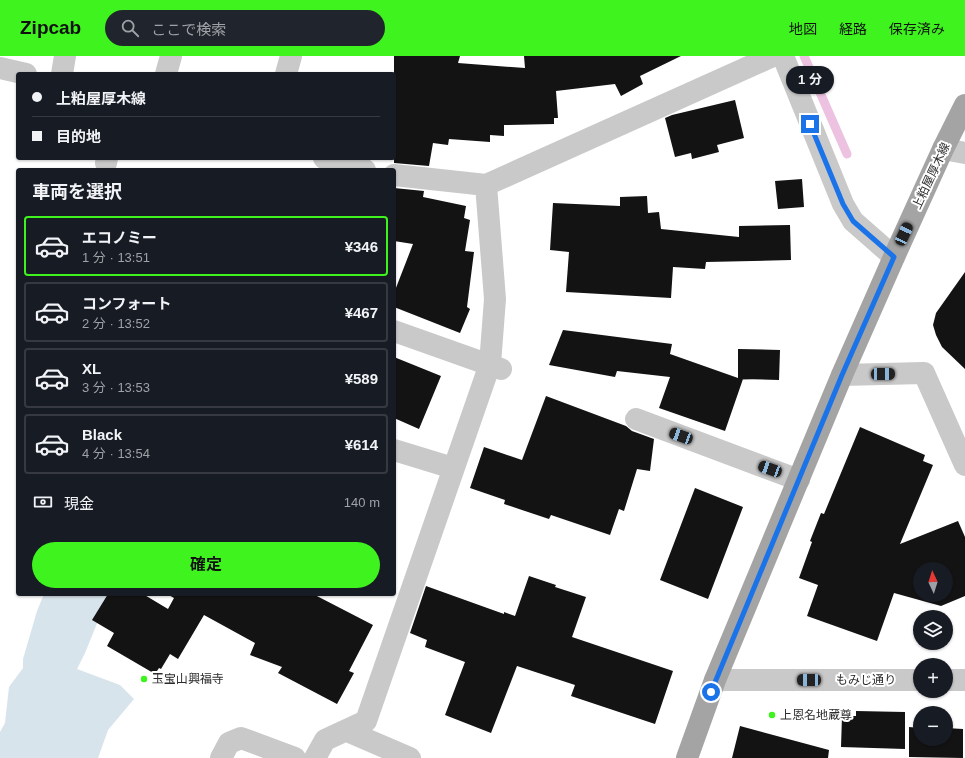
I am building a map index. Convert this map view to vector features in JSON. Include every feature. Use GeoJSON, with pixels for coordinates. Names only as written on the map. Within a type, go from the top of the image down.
{"type":"FeatureCollection","features":[{"type":"Feature","properties":{"kind":"main road","name":"上粕屋厚木線"},"geometry":{"type":"LineString","coordinates":[[687,758],[715,680],[842,375],[943,149],[965,105]]}},
{"type":"Feature","properties":{"kind":"street"},"geometry":{"type":"LineString","coordinates":[[62,72],[65,56]]}},
{"type":"Feature","properties":{"kind":"street"},"geometry":{"type":"LineString","coordinates":[[167,72],[171,56]]}},
{"type":"Feature","properties":{"kind":"street"},"geometry":{"type":"LineString","coordinates":[[287,72],[291,56]]}},
{"type":"Feature","properties":{"kind":"street"},"geometry":{"type":"LineString","coordinates":[[396,175],[486,185],[773,56]]}},
{"type":"Feature","properties":{"kind":"street"},"geometry":{"type":"LineString","coordinates":[[783,56],[843,204],[853,221],[894,257]]}},
{"type":"Feature","properties":{"kind":"street"},"geometry":{"type":"LineString","coordinates":[[0,68],[17,72]]}},
{"type":"Feature","properties":{"kind":"street"},"geometry":{"type":"LineString","coordinates":[[943,149],[965,153]]}},
{"type":"Feature","properties":{"kind":"street"},"geometry":{"type":"LineString","coordinates":[[331,160],[358,168]]}},
{"type":"Feature","properties":{"kind":"street"},"geometry":{"type":"LineString","coordinates":[[315,758],[325,740],[366,721],[453,468],[495,366],[495,299],[486,185]]}},
{"type":"Feature","properties":{"kind":"street"},"geometry":{"type":"LineString","coordinates":[[396,332],[495,366]]}},
{"type":"Feature","properties":{"kind":"street"},"geometry":{"type":"LineString","coordinates":[[842,375],[924,373],[965,465]]}},
{"type":"Feature","properties":{"kind":"street"},"geometry":{"type":"LineString","coordinates":[[636,419],[799,480]]}},
{"type":"Feature","properties":{"kind":"street"},"geometry":{"type":"LineString","coordinates":[[396,451],[453,468]]}},
{"type":"Feature","properties":{"kind":"street","name":"もみじ通り"},"geometry":{"type":"LineString","coordinates":[[715,680],[913,680]]}},
{"type":"Feature","properties":{"kind":"street"},"geometry":{"type":"LineString","coordinates":[[953,680],[965,680]]}},
{"type":"Feature","properties":{"kind":"street"},"geometry":{"type":"LineString","coordinates":[[347,731],[410,758]]}},
{"type":"Feature","properties":{"kind":"street"},"geometry":{"type":"LineString","coordinates":[[221,758],[229,742],[241,738],[295,758]]}},
{"type":"Feature","properties":{"kind":"shaded area"},"geometry":{"type":"Polygon","coordinates":[[[43,596],[108,596],[77,669],[120,685],[134,699],[108,730],[98,758],[0,758],[0,732],[5,723],[9,687],[23,668],[23,659],[37,611],[43,596]]]}},
{"type":"Feature","properties":{"kind":"building"},"geometry":{"type":"Polygon","coordinates":[[[394,56],[460,56],[458,63],[525,68],[524,56],[681,56],[640,76],[643,84],[621,96],[615,84],[556,91],[558,118],[554,118],[554,124],[504,125],[504,136],[490,135],[490,142],[449,139],[448,145],[433,143],[429,166],[394,163],[394,160],[396,160],[396,72],[394,72],[394,56]]]}},
{"type":"Feature","properties":{"kind":"building"},"geometry":{"type":"Polygon","coordinates":[[[735,100],[744,138],[717,145],[719,152],[692,159],[691,153],[675,157],[665,118],[735,100]]]}},
{"type":"Feature","properties":{"kind":"building"},"geometry":{"type":"Polygon","coordinates":[[[802,179],[804,207],[778,209],[775,181],[802,179]]]}},
{"type":"Feature","properties":{"kind":"building"},"geometry":{"type":"Polygon","coordinates":[[[396,188],[424,191],[423,197],[466,206],[464,218],[470,220],[465,251],[474,252],[467,307],[470,309],[460,333],[396,308],[396,288],[413,244],[396,241],[396,188]]]}},
{"type":"Feature","properties":{"kind":"building"},"geometry":{"type":"Polygon","coordinates":[[[647,196],[648,213],[659,212],[661,229],[739,237],[739,226],[790,225],[791,260],[706,262],[705,269],[673,267],[671,298],[566,292],[569,252],[550,250],[553,203],[620,206],[620,197],[647,196]]]}},
{"type":"Feature","properties":{"kind":"building"},"geometry":{"type":"Polygon","coordinates":[[[965,272],[965,369],[942,347],[933,325],[936,313],[965,272]]]}},
{"type":"Feature","properties":{"kind":"building"},"geometry":{"type":"Polygon","coordinates":[[[563,330],[672,344],[670,354],[738,378],[738,349],[780,350],[779,380],[743,379],[725,431],[659,408],[670,377],[617,371],[615,377],[549,365],[563,330]]]}},
{"type":"Feature","properties":{"kind":"building"},"geometry":{"type":"Polygon","coordinates":[[[396,358],[441,376],[419,429],[396,419],[396,358]]]}},
{"type":"Feature","properties":{"kind":"building"},"geometry":{"type":"Polygon","coordinates":[[[546,396],[626,426],[632,431],[654,439],[650,471],[637,469],[624,511],[619,509],[610,535],[551,515],[549,519],[504,504],[505,500],[470,488],[484,447],[522,460],[546,396]]]}},
{"type":"Feature","properties":{"kind":"building"},"geometry":{"type":"Polygon","coordinates":[[[860,427],[925,455],[923,461],[933,465],[900,544],[958,521],[965,537],[965,596],[953,601],[953,562],[913,562],[913,598],[894,593],[877,641],[807,616],[818,585],[799,578],[812,542],[810,541],[821,513],[824,514],[860,427]]]}},
{"type":"Feature","properties":{"kind":"building"},"geometry":{"type":"Polygon","coordinates":[[[695,488],[743,507],[708,599],[660,580],[695,488]]]}},
{"type":"Feature","properties":{"kind":"building"},"geometry":{"type":"Polygon","coordinates":[[[529,576],[556,585],[555,587],[586,597],[572,637],[673,671],[655,724],[571,696],[575,685],[517,666],[491,733],[445,715],[465,662],[425,647],[427,640],[410,633],[426,586],[504,614],[504,612],[515,616],[529,576]]]}},
{"type":"Feature","properties":{"kind":"building"},"geometry":{"type":"Polygon","coordinates":[[[107,596],[146,596],[168,609],[174,598],[170,596],[317,596],[373,625],[349,671],[354,673],[337,704],[278,673],[282,667],[250,655],[255,643],[204,615],[178,659],[170,654],[161,669],[159,668],[155,674],[107,646],[114,633],[92,620],[107,596]]]}},
{"type":"Feature","properties":{"kind":"building"},"geometry":{"type":"Polygon","coordinates":[[[927,602],[951,602],[941,606],[927,602]]]}},
{"type":"Feature","properties":{"kind":"building"},"geometry":{"type":"Polygon","coordinates":[[[856,711],[905,712],[905,749],[841,747],[842,716],[856,716],[856,711]]]}},
{"type":"Feature","properties":{"kind":"building"},"geometry":{"type":"Polygon","coordinates":[[[740,726],[829,750],[828,758],[732,758],[740,726]]]}},
{"type":"Feature","properties":{"kind":"building"},"geometry":{"type":"Polygon","coordinates":[[[909,727],[913,727],[913,746],[953,746],[953,728],[963,729],[963,758],[909,757],[909,727]]]}},
{"type":"Feature","properties":{"kind":"waterway"},"geometry":{"type":"LineString","coordinates":[[804,56],[847,154]]}},
{"type":"Feature","properties":{"kind":"place","name":"玉宝山興福寺"},"geometry":{"type":"Point","coordinates":[144,679]}},
{"type":"Feature","properties":{"kind":"place","name":"上恩名地蔵尊"},"geometry":{"type":"Point","coordinates":[772,715]}},
{"type":"Feature","properties":{"kind":"route"},"geometry":{"type":"LineString","coordinates":[[711,692],[842,375],[894,257],[853,221],[843,204],[810,124]]}}]}
